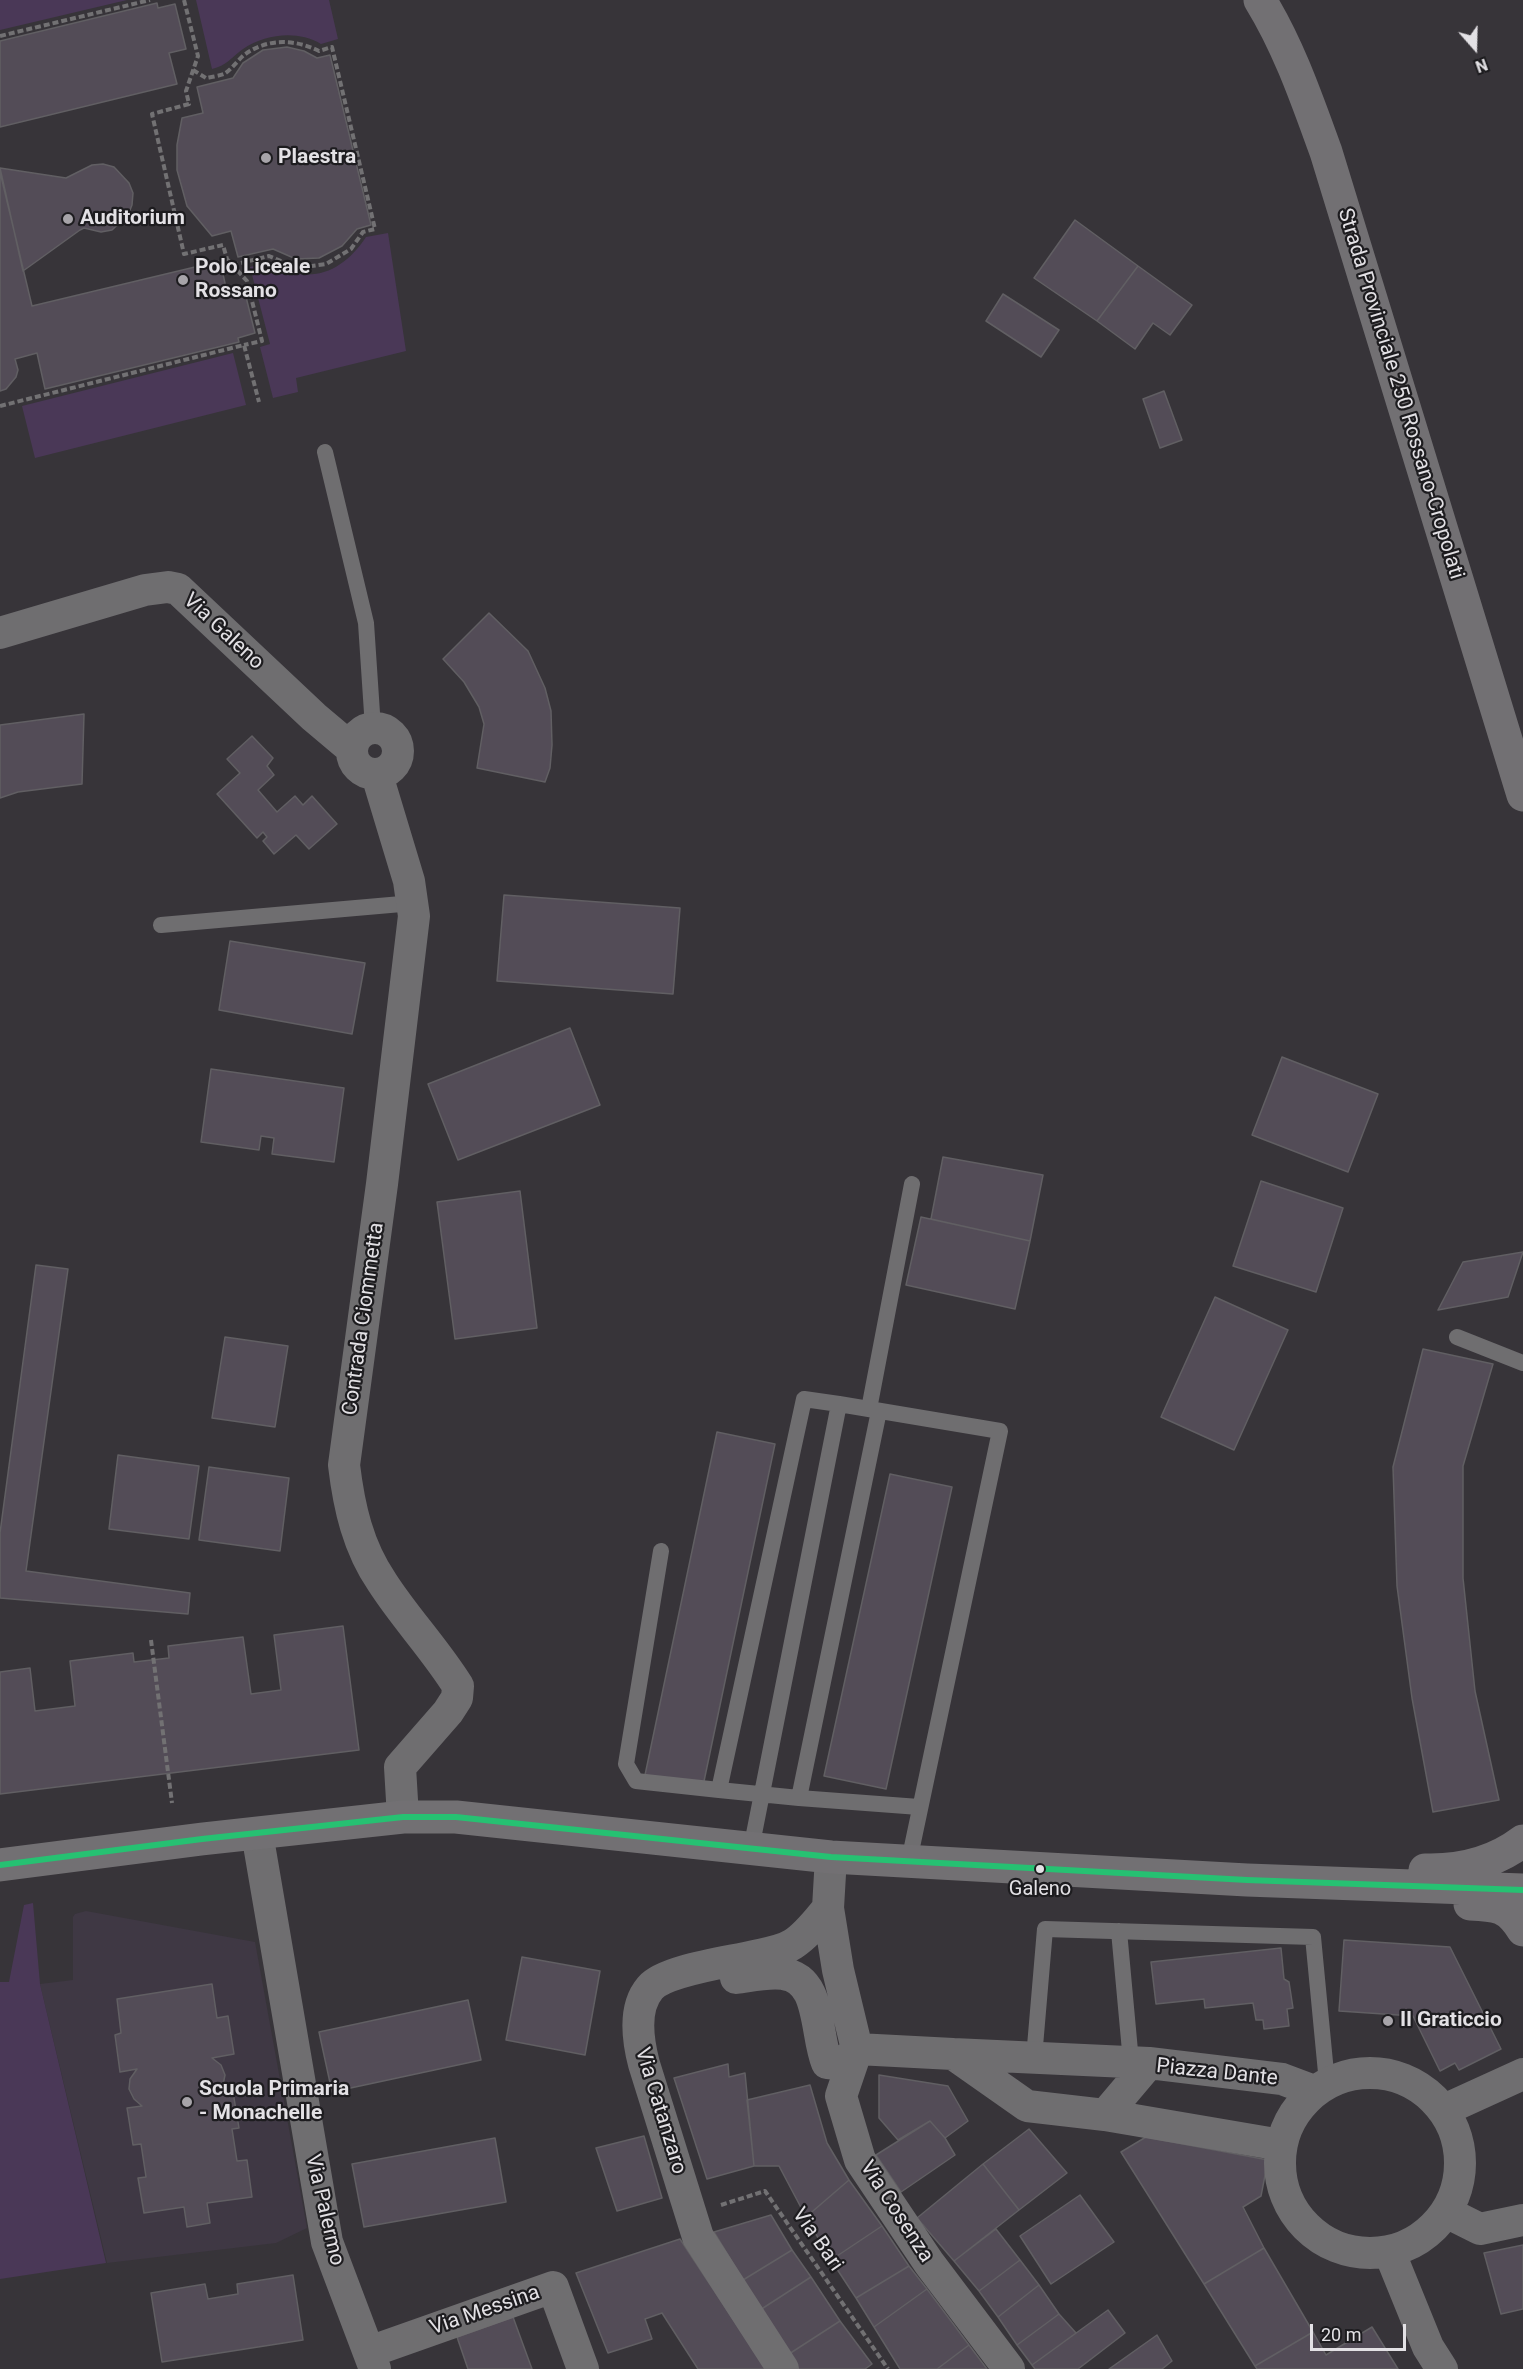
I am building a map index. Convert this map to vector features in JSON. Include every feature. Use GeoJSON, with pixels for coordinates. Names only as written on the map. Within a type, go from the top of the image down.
{"type":"FeatureCollection","features":[{"type":"Feature","properties":{"kind":"main road","name":"Strada Provinciale 250 Rossano-Cropolati"},"geometry":{"type":"LineString","coordinates":[[1260,0],[1299,78],[1326,152],[1523,795]]}},
{"type":"Feature","properties":{"kind":"main road"},"geometry":{"type":"LineString","coordinates":[[0,1865],[402,1816],[456,1817],[831,1857],[1226,1878],[1523,1890]]}},
{"type":"Feature","properties":{"kind":"main road"},"geometry":{"type":"LineString","coordinates":[[1456,1868],[1484,1863],[1508,1852],[1523,1841]]}},
{"type":"Feature","properties":{"kind":"main road"},"geometry":{"type":"LineString","coordinates":[[1226,1878],[1249,1863],[1429,1870],[1523,1868]]}},
{"type":"Feature","properties":{"kind":"main road"},"geometry":{"type":"LineString","coordinates":[[1226,1878],[1247,1896],[1493,1905],[1508,1910],[1523,1930]]}},
{"type":"Feature","properties":{"kind":"street","name":"Via Galeno"},"geometry":{"type":"LineString","coordinates":[[0,633],[145,590],[168,586],[178,589],[314,717],[362,739]]}},
{"type":"Feature","properties":{"kind":"street"},"geometry":{"type":"LineString","coordinates":[[387,731],[393,736],[398,756],[391,769],[376,774],[361,770],[352,757],[362,739],[387,731]]}},
{"type":"Feature","properties":{"kind":"street","name":"Contrada Ciommetta"},"geometry":{"type":"LineString","coordinates":[[376,774],[409,881],[414,916],[382,1184],[344,1465],[346,1487],[355,1525],[381,1581],[458,1686],[457,1698],[448,1712],[400,1767],[402,1816]]}},
{"type":"Feature","properties":{"kind":"street","name":"Via Palermo"},"geometry":{"type":"LineString","coordinates":[[257,1833],[327,2242],[372,2360]]}},
{"type":"Feature","properties":{"kind":"street"},"geometry":{"type":"LineString","coordinates":[[831,1857],[828,1908],[838,1970],[857,2049]]}},
{"type":"Feature","properties":{"kind":"street"},"geometry":{"type":"LineString","coordinates":[[640,2010],[650,1988],[670,1977],[697,1968],[774,1952],[793,1944],[828,1908]]}},
{"type":"Feature","properties":{"kind":"street"},"geometry":{"type":"LineString","coordinates":[[640,2010],[666,1996],[694,1987],[782,1973],[798,1977],[809,1990],[821,2049],[827,2063],[840,2064],[849,2059],[857,2049]]}},
{"type":"Feature","properties":{"kind":"street","name":"Via Catanzaro"},"geometry":{"type":"LineString","coordinates":[[640,2010],[639,2044],[698,2236],[783,2369]]}},
{"type":"Feature","properties":{"kind":"street"},"geometry":{"type":"LineString","coordinates":[[857,2049],[1140,2062]]}},
{"type":"Feature","properties":{"kind":"street","name":"Via Cosenza"},"geometry":{"type":"LineString","coordinates":[[857,2049],[841,2096],[860,2160],[922,2254],[1009,2369]]}},
{"type":"Feature","properties":{"kind":"street"},"geometry":{"type":"LineString","coordinates":[[952,2054],[1027,2106],[1105,2115],[1281,2145]]}},
{"type":"Feature","properties":{"kind":"street","name":"Piazza Dante"},"geometry":{"type":"LineString","coordinates":[[1105,2115],[1140,2062],[1282,2079],[1321,2087]]}},
{"type":"Feature","properties":{"kind":"street","name":"Piazza Dante"},"geometry":{"type":"LineString","coordinates":[[1380,2073],[1407,2079],[1430,2093],[1444,2110],[1460,2143],[1461,2174],[1446,2212],[1436,2226],[1414,2242],[1389,2251],[1359,2253],[1330,2244],[1306,2227],[1289,2204],[1280,2175],[1281,2145],[1287,2125],[1299,2107],[1321,2087],[1353,2074],[1380,2073]]}},
{"type":"Feature","properties":{"kind":"street"},"geometry":{"type":"LineString","coordinates":[[1444,2110],[1523,2074]]}},
{"type":"Feature","properties":{"kind":"street"},"geometry":{"type":"LineString","coordinates":[[1446,2212],[1480,2229],[1523,2220]]}},
{"type":"Feature","properties":{"kind":"street"},"geometry":{"type":"LineString","coordinates":[[1389,2251],[1428,2347],[1442,2369]]}},
{"type":"Feature","properties":{"kind":"street","name":"Via Messina"},"geometry":{"type":"LineString","coordinates":[[372,2360],[553,2287],[583,2369]]}},
{"type":"Feature","properties":{"kind":"lane"},"geometry":{"type":"LineString","coordinates":[[325,452],[366,623],[362,739]]}},
{"type":"Feature","properties":{"kind":"lane"},"geometry":{"type":"LineString","coordinates":[[161,926],[413,903]]}},
{"type":"Feature","properties":{"kind":"lane"},"geometry":{"type":"LineString","coordinates":[[799,1798],[874,1410],[912,1184]]}},
{"type":"Feature","properties":{"kind":"lane"},"geometry":{"type":"LineString","coordinates":[[1457,1337],[1523,1363]]}},
{"type":"Feature","properties":{"kind":"lane"},"geometry":{"type":"LineString","coordinates":[[719,1790],[804,1399],[1000,1431],[909,1861]]}},
{"type":"Feature","properties":{"kind":"lane"},"geometry":{"type":"LineString","coordinates":[[751,1849],[839,1404]]}},
{"type":"Feature","properties":{"kind":"lane"},"geometry":{"type":"LineString","coordinates":[[661,1551],[626,1764],[636,1781],[799,1798],[919,1807]]}},
{"type":"Feature","properties":{"kind":"lane"},"geometry":{"type":"LineString","coordinates":[[1034,2058],[1045,1929],[1313,1937],[1321,2087]]}},
{"type":"Feature","properties":{"kind":"lane"},"geometry":{"type":"LineString","coordinates":[[1119,1931],[1140,2062]]}},
{"type":"Feature","properties":{"kind":"path"},"geometry":{"type":"LineString","coordinates":[[0,36],[150,0]]}},
{"type":"Feature","properties":{"kind":"path"},"geometry":{"type":"LineString","coordinates":[[0,406],[262,341],[247,281],[227,259],[223,245],[184,254],[152,114],[189,104],[186,91],[198,56],[184,0]]}},
{"type":"Feature","properties":{"kind":"path"},"geometry":{"type":"LineString","coordinates":[[193,70],[206,78],[224,74],[246,53],[276,42],[307,45],[319,51],[332,47],[375,229],[363,232],[351,249],[326,264],[297,267],[269,256],[233,265]]}},
{"type":"Feature","properties":{"kind":"path"},"geometry":{"type":"LineString","coordinates":[[244,345],[259,402]]}},
{"type":"Feature","properties":{"kind":"path"},"geometry":{"type":"LineString","coordinates":[[151,1640],[172,1803]]}},
{"type":"Feature","properties":{"kind":"path","name":"Via Bari"},"geometry":{"type":"LineString","coordinates":[[691,2214],[765,2191],[888,2369]]}},
{"type":"Feature","properties":{"kind":"shaded area"},"geometry":{"type":"Polygon","coordinates":[[[0,0],[127,0],[0,30],[0,0]]]}},
{"type":"Feature","properties":{"kind":"shaded area"},"geometry":{"type":"Polygon","coordinates":[[[196,0],[329,0],[338,39],[321,44],[292,35],[271,37],[252,44],[217,68],[212,69],[196,0]]]}},
{"type":"Feature","properties":{"kind":"shaded area"},"geometry":{"type":"Polygon","coordinates":[[[388,233],[406,351],[296,378],[298,392],[273,398],[260,347],[270,344],[250,267],[271,262],[285,270],[299,274],[324,272],[347,259],[366,237],[388,233]]]}},
{"type":"Feature","properties":{"kind":"shaded area"},"geometry":{"type":"Polygon","coordinates":[[[233,353],[246,405],[35,458],[22,406],[233,353]]]}},
{"type":"Feature","properties":{"kind":"shaded area"},"geometry":{"type":"Polygon","coordinates":[[[33,1903],[40,1984],[106,2263],[0,2279],[0,1982],[9,1982],[24,1905],[33,1903]]]}},
{"type":"Feature","properties":{"kind":"shaded area"},"geometry":{"type":"Polygon","coordinates":[[[86,1911],[255,1942],[307,2228],[276,2243],[107,2263],[40,1984],[73,1980],[73,1917],[75,1914],[86,1911]]]}},
{"type":"Feature","properties":{"kind":"building"},"geometry":{"type":"Polygon","coordinates":[[[157,3],[158,8],[175,4],[186,49],[169,53],[177,84],[0,127],[0,41],[157,3]]]}},
{"type":"Feature","properties":{"kind":"building","name":"Plaestra"},"geometry":{"type":"Polygon","coordinates":[[[287,47],[304,51],[317,58],[330,55],[371,225],[357,229],[342,246],[319,258],[296,259],[273,249],[238,257],[231,231],[212,236],[187,206],[177,170],[177,145],[182,118],[203,113],[197,87],[233,78],[243,63],[263,50],[287,47]]]}},
{"type":"Feature","properties":{"kind":"building","name":"Auditorium"},"geometry":{"type":"Polygon","coordinates":[[[103,164],[114,167],[129,183],[133,193],[128,215],[112,230],[101,232],[84,228],[80,230],[23,271],[0,168],[66,178],[92,165],[103,164]]]}},
{"type":"Feature","properties":{"kind":"building","name":"Polo Liceale Rossano"},"geometry":{"type":"Polygon","coordinates":[[[0,172],[32,306],[220,261],[227,292],[244,289],[255,333],[238,338],[239,342],[45,389],[37,353],[15,359],[18,370],[16,377],[6,389],[0,391],[0,172]]]}},
{"type":"Feature","properties":{"kind":"building"},"geometry":{"type":"Polygon","coordinates":[[[1075,220],[1138,266],[1097,321],[1034,278],[1075,220]]]}},
{"type":"Feature","properties":{"kind":"building"},"geometry":{"type":"Polygon","coordinates":[[[1138,266],[1192,305],[1170,335],[1153,323],[1135,349],[1097,321],[1138,266]]]}},
{"type":"Feature","properties":{"kind":"building"},"geometry":{"type":"Polygon","coordinates":[[[1003,294],[1059,330],[1041,357],[986,321],[1003,294]]]}},
{"type":"Feature","properties":{"kind":"building"},"geometry":{"type":"Polygon","coordinates":[[[1164,391],[1182,440],[1160,448],[1143,399],[1164,391]]]}},
{"type":"Feature","properties":{"kind":"building"},"geometry":{"type":"Polygon","coordinates":[[[489,613],[528,651],[545,688],[551,711],[552,745],[550,768],[545,782],[477,768],[484,724],[479,707],[464,682],[443,659],[489,613]]]}},
{"type":"Feature","properties":{"kind":"building"},"geometry":{"type":"Polygon","coordinates":[[[84,714],[82,784],[18,792],[0,798],[0,725],[84,714]]]}},
{"type":"Feature","properties":{"kind":"building"},"geometry":{"type":"Polygon","coordinates":[[[252,736],[273,758],[267,766],[274,775],[258,790],[277,812],[295,796],[303,805],[312,796],[337,824],[309,849],[296,835],[274,854],[263,841],[267,837],[263,832],[257,838],[217,794],[240,773],[227,759],[252,736]]]}},
{"type":"Feature","properties":{"kind":"building"},"geometry":{"type":"Polygon","coordinates":[[[504,895],[680,908],[673,994],[497,981],[504,895]]]}},
{"type":"Feature","properties":{"kind":"building"},"geometry":{"type":"Polygon","coordinates":[[[230,941],[365,963],[352,1034],[219,1010],[230,941]]]}},
{"type":"Feature","properties":{"kind":"building"},"geometry":{"type":"Polygon","coordinates":[[[570,1028],[600,1105],[458,1160],[428,1084],[570,1028]]]}},
{"type":"Feature","properties":{"kind":"building"},"geometry":{"type":"Polygon","coordinates":[[[1282,1057],[1378,1094],[1348,1172],[1252,1135],[1282,1057]]]}},
{"type":"Feature","properties":{"kind":"building"},"geometry":{"type":"Polygon","coordinates":[[[211,1069],[344,1088],[334,1162],[272,1154],[274,1138],[261,1136],[259,1150],[201,1142],[211,1069]]]}},
{"type":"Feature","properties":{"kind":"building"},"geometry":{"type":"Polygon","coordinates":[[[943,1157],[1043,1175],[1030,1241],[931,1219],[943,1157]]]}},
{"type":"Feature","properties":{"kind":"building"},"geometry":{"type":"Polygon","coordinates":[[[1261,1181],[1343,1208],[1316,1292],[1233,1266],[1261,1181]]]}},
{"type":"Feature","properties":{"kind":"building"},"geometry":{"type":"Polygon","coordinates":[[[520,1191],[537,1328],[455,1339],[437,1202],[520,1191]]]}},
{"type":"Feature","properties":{"kind":"building"},"geometry":{"type":"Polygon","coordinates":[[[921,1217],[1030,1241],[1015,1309],[906,1285],[921,1217]]]}},
{"type":"Feature","properties":{"kind":"building"},"geometry":{"type":"Polygon","coordinates":[[[1523,1252],[1508,1297],[1438,1310],[1463,1262],[1523,1252]]]}},
{"type":"Feature","properties":{"kind":"building"},"geometry":{"type":"Polygon","coordinates":[[[36,1265],[68,1269],[26,1571],[190,1593],[188,1614],[0,1598],[0,1533],[36,1265]]]}},
{"type":"Feature","properties":{"kind":"building"},"geometry":{"type":"Polygon","coordinates":[[[1215,1297],[1288,1330],[1234,1450],[1161,1417],[1215,1297]]]}},
{"type":"Feature","properties":{"kind":"building"},"geometry":{"type":"Polygon","coordinates":[[[225,1337],[288,1346],[275,1427],[212,1418],[225,1337]]]}},
{"type":"Feature","properties":{"kind":"building"},"geometry":{"type":"Polygon","coordinates":[[[1423,1349],[1493,1364],[1463,1466],[1463,1578],[1475,1691],[1499,1800],[1433,1812],[1412,1698],[1397,1586],[1393,1467],[1423,1349]]]}},
{"type":"Feature","properties":{"kind":"building"},"geometry":{"type":"Polygon","coordinates":[[[717,1432],[775,1444],[703,1786],[645,1775],[717,1432]]]}},
{"type":"Feature","properties":{"kind":"building"},"geometry":{"type":"Polygon","coordinates":[[[118,1455],[199,1466],[189,1539],[109,1529],[118,1455]]]}},
{"type":"Feature","properties":{"kind":"building"},"geometry":{"type":"Polygon","coordinates":[[[209,1467],[289,1478],[280,1551],[199,1540],[209,1467]]]}},
{"type":"Feature","properties":{"kind":"building"},"geometry":{"type":"Polygon","coordinates":[[[890,1474],[952,1487],[886,1789],[824,1776],[890,1474]]]}},
{"type":"Feature","properties":{"kind":"building"},"geometry":{"type":"Polygon","coordinates":[[[343,1626],[359,1750],[0,1794],[0,1672],[30,1668],[35,1711],[75,1706],[70,1661],[133,1653],[134,1662],[169,1658],[168,1646],[243,1637],[251,1694],[281,1690],[274,1635],[343,1626]]]}},
{"type":"Feature","properties":{"kind":"building"},"geometry":{"type":"Polygon","coordinates":[[[1344,1940],[1450,1947],[1501,2049],[1459,2070],[1455,2063],[1440,2071],[1413,2016],[1339,2011],[1344,1940]]]}},
{"type":"Feature","properties":{"kind":"building"},"geometry":{"type":"Polygon","coordinates":[[[1281,1948],[1284,1979],[1289,1982],[1293,2008],[1287,2009],[1289,2026],[1264,2029],[1263,2020],[1256,2020],[1253,2003],[1205,2008],[1204,1999],[1156,2004],[1151,1962],[1281,1948]]]}},
{"type":"Feature","properties":{"kind":"building"},"geometry":{"type":"Polygon","coordinates":[[[522,1957],[600,1971],[585,2055],[506,2040],[522,1957]]]}},
{"type":"Feature","properties":{"kind":"building","name":"Scuola Primaria - Monachelle"},"geometry":{"type":"Polygon","coordinates":[[[212,1984],[217,2018],[228,2016],[234,2054],[212,2058],[221,2065],[225,2075],[218,2095],[233,2092],[239,2128],[232,2129],[237,2161],[247,2160],[252,2197],[207,2203],[210,2223],[187,2227],[184,2207],[144,2213],[138,2178],[146,2177],[141,2144],[133,2145],[127,2108],[142,2106],[134,2099],[129,2089],[130,2079],[137,2069],[120,2072],[115,2035],[121,2033],[117,1999],[212,1984]]]}},
{"type":"Feature","properties":{"kind":"building"},"geometry":{"type":"Polygon","coordinates":[[[468,2000],[481,2060],[332,2092],[319,2032],[468,2000]]]}},
{"type":"Feature","properties":{"kind":"building"},"geometry":{"type":"Polygon","coordinates":[[[728,2064],[729,2077],[745,2073],[754,2166],[707,2179],[674,2078],[728,2064]]]}},
{"type":"Feature","properties":{"kind":"building"},"geometry":{"type":"Polygon","coordinates":[[[879,2075],[948,2086],[968,2121],[945,2138],[930,2121],[898,2140],[879,2118],[879,2075]]]}},
{"type":"Feature","properties":{"kind":"building"},"geometry":{"type":"Polygon","coordinates":[[[810,2085],[827,2143],[849,2180],[806,2217],[779,2166],[754,2166],[747,2100],[810,2085]]]}},
{"type":"Feature","properties":{"kind":"building"},"geometry":{"type":"Polygon","coordinates":[[[930,2121],[945,2138],[955,2155],[901,2192],[876,2155],[930,2121]]]}},
{"type":"Feature","properties":{"kind":"building"},"geometry":{"type":"Polygon","coordinates":[[[1029,2129],[1067,2173],[1019,2210],[983,2164],[1029,2129]]]}},
{"type":"Feature","properties":{"kind":"building"},"geometry":{"type":"Polygon","coordinates":[[[644,2136],[662,2198],[617,2211],[596,2148],[644,2136]]]}},
{"type":"Feature","properties":{"kind":"building"},"geometry":{"type":"Polygon","coordinates":[[[1146,2137],[1268,2160],[1261,2196],[1243,2207],[1264,2248],[1204,2284],[1121,2152],[1146,2137]]]}},
{"type":"Feature","properties":{"kind":"building"},"geometry":{"type":"Polygon","coordinates":[[[495,2138],[506,2202],[364,2227],[352,2164],[495,2138]]]}},
{"type":"Feature","properties":{"kind":"building"},"geometry":{"type":"Polygon","coordinates":[[[983,2164],[1019,2210],[954,2261],[917,2218],[983,2164]]]}},
{"type":"Feature","properties":{"kind":"building"},"geometry":{"type":"Polygon","coordinates":[[[849,2180],[882,2226],[831,2260],[806,2217],[849,2180]]]}},
{"type":"Feature","properties":{"kind":"building"},"geometry":{"type":"Polygon","coordinates":[[[1080,2195],[1114,2242],[1051,2284],[1020,2236],[1080,2195]]]}},
{"type":"Feature","properties":{"kind":"building"},"geometry":{"type":"Polygon","coordinates":[[[771,2215],[792,2250],[743,2280],[714,2232],[771,2215]]]}},
{"type":"Feature","properties":{"kind":"building"},"geometry":{"type":"Polygon","coordinates":[[[882,2226],[909,2266],[856,2298],[831,2260],[882,2226]]]}},
{"type":"Feature","properties":{"kind":"building"},"geometry":{"type":"Polygon","coordinates":[[[996,2229],[1020,2260],[979,2291],[954,2261],[996,2229]]]}},
{"type":"Feature","properties":{"kind":"building"},"geometry":{"type":"Polygon","coordinates":[[[680,2239],[766,2369],[698,2369],[662,2313],[645,2319],[652,2339],[608,2353],[576,2273],[680,2239]]]}},
{"type":"Feature","properties":{"kind":"building"},"geometry":{"type":"Polygon","coordinates":[[[1523,2245],[1523,2309],[1501,2314],[1484,2253],[1523,2245]]]}},
{"type":"Feature","properties":{"kind":"building"},"geometry":{"type":"Polygon","coordinates":[[[1264,2248],[1313,2332],[1255,2366],[1204,2284],[1264,2248]]]}},
{"type":"Feature","properties":{"kind":"building"},"geometry":{"type":"Polygon","coordinates":[[[792,2250],[811,2277],[760,2310],[743,2280],[792,2250]]]}},
{"type":"Feature","properties":{"kind":"building"},"geometry":{"type":"Polygon","coordinates":[[[1020,2260],[1039,2285],[998,2317],[979,2291],[1020,2260]]]}},
{"type":"Feature","properties":{"kind":"building"},"geometry":{"type":"Polygon","coordinates":[[[909,2266],[927,2289],[874,2327],[856,2298],[909,2266]]]}},
{"type":"Feature","properties":{"kind":"building"},"geometry":{"type":"Polygon","coordinates":[[[293,2275],[303,2340],[162,2362],[151,2293],[205,2284],[208,2299],[238,2294],[237,2284],[293,2275]]]}},
{"type":"Feature","properties":{"kind":"building"},"geometry":{"type":"Polygon","coordinates":[[[811,2277],[840,2321],[789,2354],[760,2310],[811,2277]]]}},
{"type":"Feature","properties":{"kind":"building"},"geometry":{"type":"Polygon","coordinates":[[[1039,2285],[1059,2314],[1017,2345],[998,2317],[1039,2285]]]}},
{"type":"Feature","properties":{"kind":"building"},"geometry":{"type":"Polygon","coordinates":[[[927,2289],[969,2345],[937,2369],[900,2369],[874,2327],[927,2289]]]}},
{"type":"Feature","properties":{"kind":"building"},"geometry":{"type":"Polygon","coordinates":[[[1108,2310],[1125,2333],[1078,2369],[1035,2369],[1032,2365],[1108,2310]]]}},
{"type":"Feature","properties":{"kind":"building"},"geometry":{"type":"Polygon","coordinates":[[[1059,2314],[1076,2333],[1032,2365],[1017,2345],[1059,2314]]]}},
{"type":"Feature","properties":{"kind":"building"},"geometry":{"type":"Polygon","coordinates":[[[513,2317],[532,2369],[468,2369],[457,2337],[513,2317]]]}},
{"type":"Feature","properties":{"kind":"building"},"geometry":{"type":"Polygon","coordinates":[[[840,2321],[872,2364],[865,2369],[798,2369],[789,2354],[840,2321]]]}},
{"type":"Feature","properties":{"kind":"building"},"geometry":{"type":"Polygon","coordinates":[[[1372,2327],[1398,2369],[1257,2369],[1255,2366],[1313,2332],[1326,2355],[1372,2327]]]}},
{"type":"Feature","properties":{"kind":"building"},"geometry":{"type":"Polygon","coordinates":[[[1157,2335],[1172,2361],[1162,2369],[1109,2369],[1157,2335]]]}},
{"type":"Feature","properties":{"kind":"building"},"geometry":{"type":"Polygon","coordinates":[[[969,2345],[987,2369],[937,2369],[969,2345]]]}},
{"type":"Feature","properties":{"kind":"transit line"},"geometry":{"type":"LineString","coordinates":[[0,1865],[202,1839],[403,1817],[456,1817],[831,1857],[1247,1880],[1523,1890]]}},
{"type":"Feature","properties":{"kind":"place","name":"Plaestra"},"geometry":{"type":"Point","coordinates":[266,158]}},
{"type":"Feature","properties":{"kind":"place","name":"Auditorium"},"geometry":{"type":"Point","coordinates":[68,219]}},
{"type":"Feature","properties":{"kind":"place","name":"Polo Liceale Rossano"},"geometry":{"type":"Point","coordinates":[183,280]}},
{"type":"Feature","properties":{"kind":"place","name":"Galeno"},"geometry":{"type":"Point","coordinates":[1040,1869]}},
{"type":"Feature","properties":{"kind":"place","name":"Il Graticcio"},"geometry":{"type":"Point","coordinates":[1388,2021]}},
{"type":"Feature","properties":{"kind":"place","name":"Scuola Primaria - Monachelle"},"geometry":{"type":"Point","coordinates":[187,2102]}}]}
